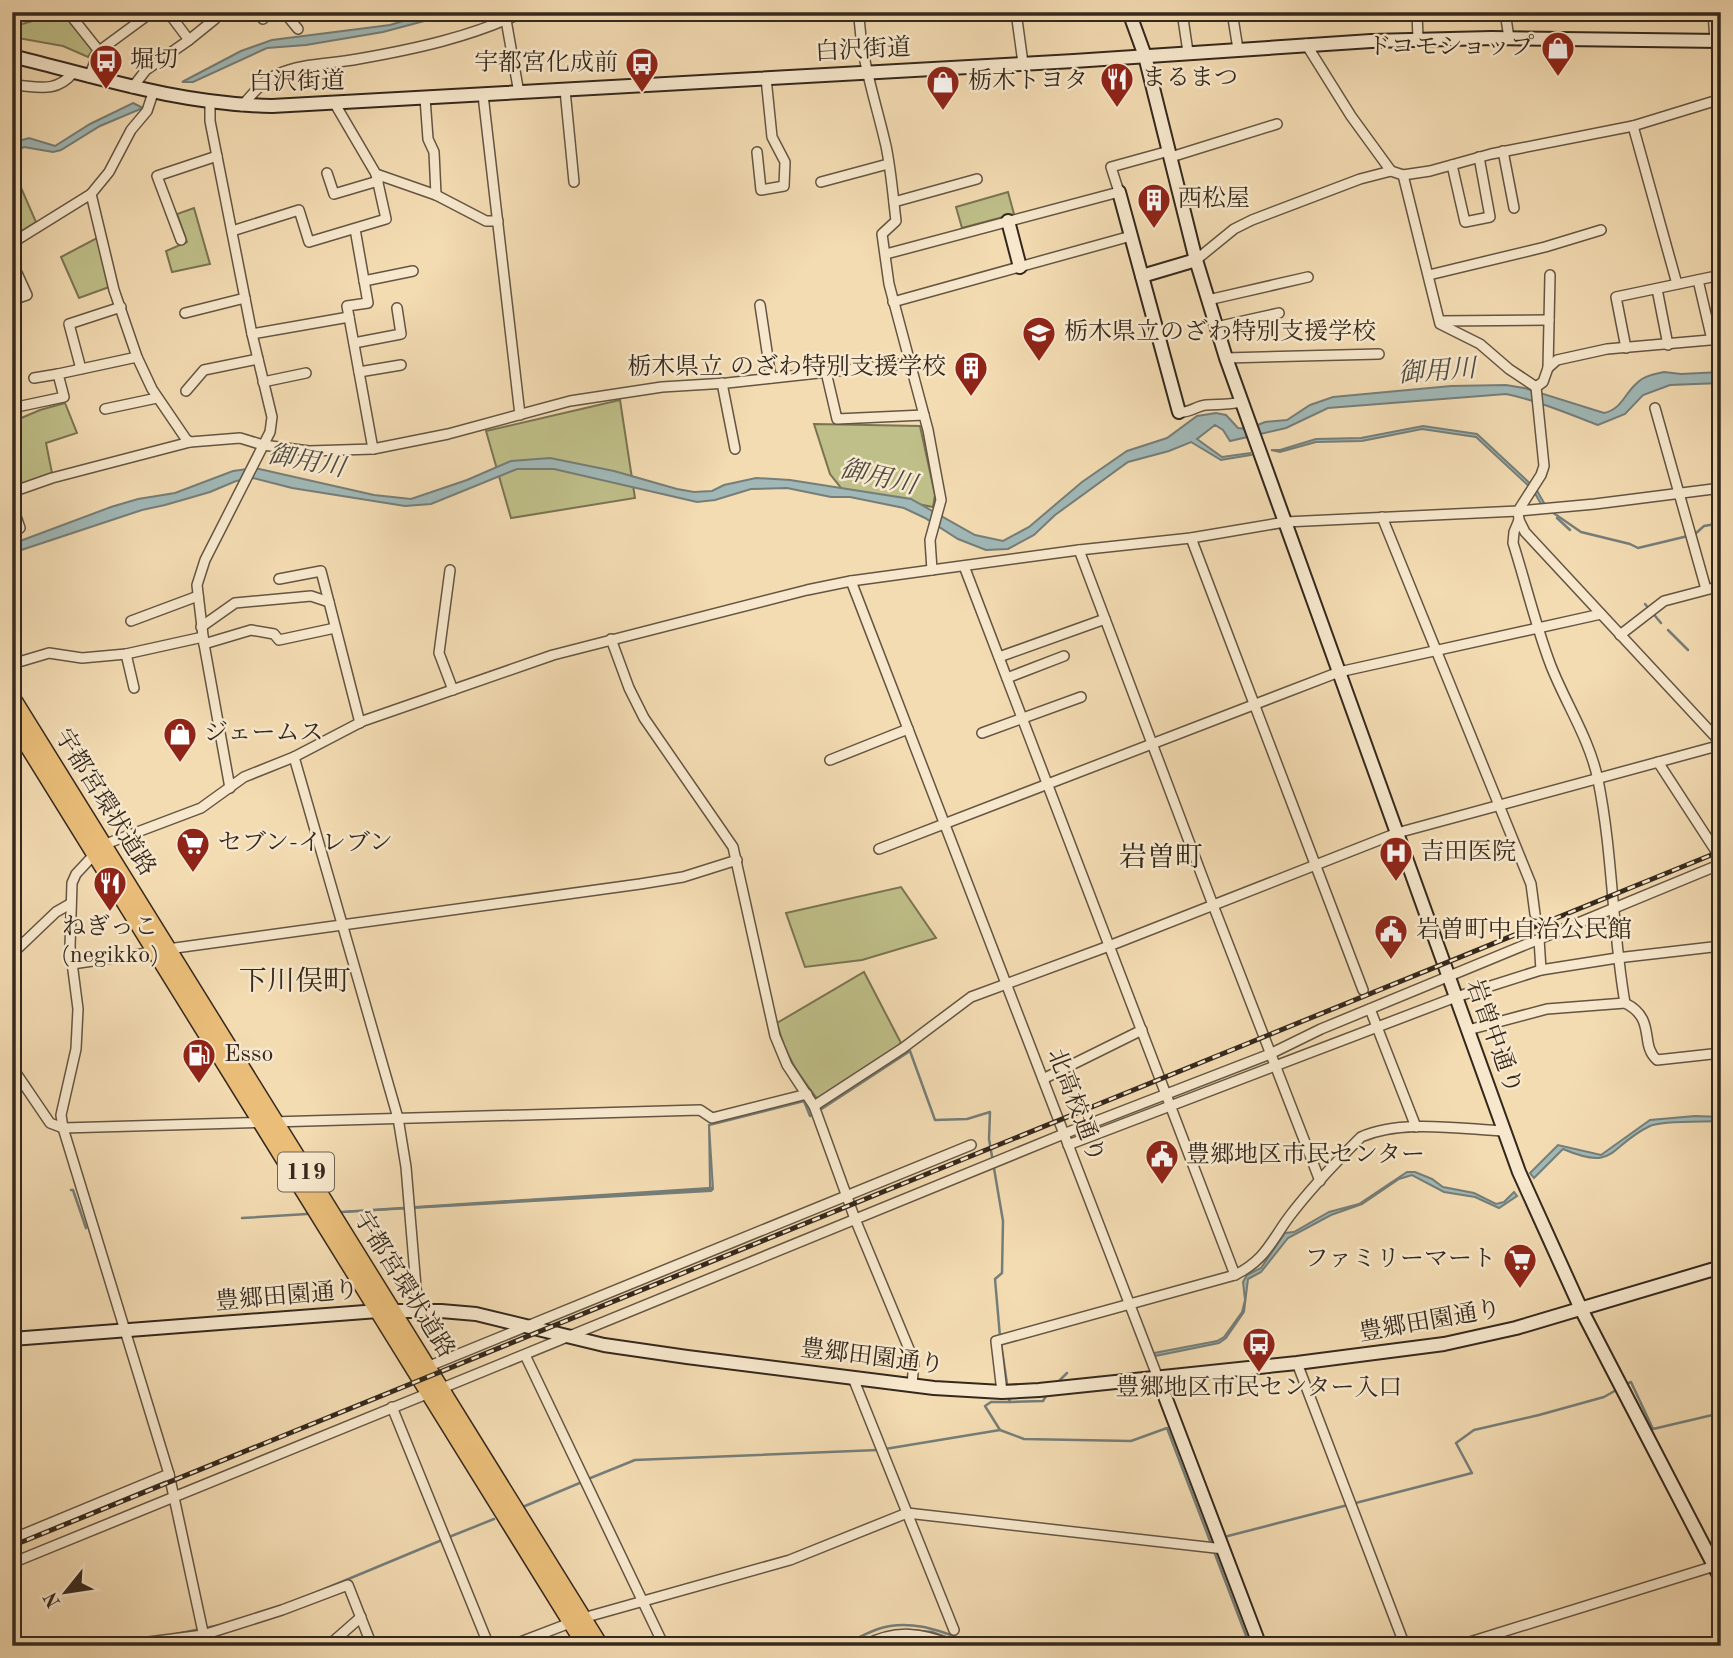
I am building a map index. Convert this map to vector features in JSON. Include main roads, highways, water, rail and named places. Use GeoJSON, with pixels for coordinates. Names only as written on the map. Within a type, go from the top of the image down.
{"type":"FeatureCollection","features":[{"type":"Feature","properties":{"kind":"highway","name":"宇都宮環状道路"},"geometry":{"type":"LineString","coordinates":[[12,698],[99,850]]}},
{"type":"Feature","properties":{"kind":"highway","name":"宇都宮環状道路"},"geometry":{"type":"LineString","coordinates":[[12,720],[99,850],[577,1620],[600,1646]]}},
{"type":"Feature","properties":{"kind":"highway","name":"宇都宮環状道路"},"geometry":{"type":"LineString","coordinates":[[386,1311],[427,1367],[435,1391]]}},
{"type":"Feature","properties":{"kind":"highway","name":"宇都宮環状道路"},"geometry":{"type":"LineString","coordinates":[[577,1620],[586,1646]]}},
{"type":"Feature","properties":{"kind":"water"},"geometry":{"type":"Polygon","coordinates":[[[433,12],[458,12],[383,32],[306,45],[267,48],[193,82],[182,82],[241,51],[272,40],[390,25],[433,12]]]}},
{"type":"Feature","properties":{"kind":"water"},"geometry":{"type":"Polygon","coordinates":[[[133,103],[143,108],[100,126],[61,150],[53,152],[24,147],[12,153],[12,143],[29,138],[55,146],[90,124],[133,103]]]}},
{"type":"Feature","properties":{"kind":"water"},"geometry":{"type":"Polygon","coordinates":[[[1664,372],[1721,372],[1721,383],[1670,385],[1643,395],[1625,414],[1598,425],[1506,394],[1328,408],[1286,428],[1230,441],[1223,430],[1215,425],[1197,439],[1222,457],[1251,455],[1221,460],[1191,442],[1128,462],[1055,515],[1034,535],[1008,549],[986,550],[958,539],[904,508],[850,497],[831,497],[787,488],[751,489],[715,500],[697,502],[554,469],[517,469],[431,504],[405,506],[292,488],[253,478],[142,510],[12,553],[12,544],[111,507],[175,493],[233,471],[255,468],[374,495],[411,499],[467,480],[511,461],[550,458],[694,492],[712,491],[724,485],[756,478],[790,480],[911,499],[975,535],[1003,541],[1029,527],[1082,482],[1127,451],[1167,438],[1197,416],[1216,413],[1226,415],[1238,428],[1248,429],[1265,422],[1287,420],[1310,405],[1333,397],[1451,386],[1506,385],[1604,413],[1619,405],[1640,381],[1664,372]]]}},
{"type":"Feature","properties":{"kind":"water"},"geometry":{"type":"Polygon","coordinates":[[[1423,426],[1477,434],[1536,489],[1544,503],[1541,504],[1533,490],[1476,437],[1422,429],[1362,441],[1316,442],[1280,452],[1271,450],[1280,450],[1316,439],[1361,438],[1423,426]]]}},
{"type":"Feature","properties":{"kind":"water"},"geometry":{"type":"Polygon","coordinates":[[[1721,1117],[1721,1121],[1656,1124],[1603,1157],[1593,1158],[1563,1149],[1534,1178],[1530,1173],[1558,1145],[1601,1155],[1650,1120],[1721,1117]]]}},
{"type":"Feature","properties":{"kind":"water"},"geometry":{"type":"Polygon","coordinates":[[[709,1124],[711,1191],[342,1212],[710,1189],[709,1124]]]}},
{"type":"Feature","properties":{"kind":"water"},"geometry":{"type":"Polygon","coordinates":[[[1407,1172],[1415,1172],[1432,1179],[1443,1187],[1474,1193],[1496,1204],[1504,1202],[1514,1192],[1517,1196],[1499,1208],[1475,1197],[1444,1192],[1412,1175],[1399,1179],[1362,1204],[1331,1215],[1288,1238],[1261,1272],[1248,1279],[1244,1312],[1226,1338],[1219,1343],[1155,1356],[1154,1353],[1217,1341],[1224,1337],[1242,1312],[1245,1300],[1243,1282],[1247,1275],[1261,1268],[1285,1233],[1294,1232],[1329,1212],[1359,1204],[1407,1172]]]}},
{"type":"Feature","properties":{"kind":"waterway"},"geometry":{"type":"LineString","coordinates":[[1552,512],[1581,532],[1638,548],[1688,536]]}},
{"type":"Feature","properties":{"kind":"waterway"},"geometry":{"type":"LineString","coordinates":[[1557,518],[1570,530]]}},
{"type":"Feature","properties":{"kind":"waterway"},"geometry":{"type":"LineString","coordinates":[[1695,534],[1704,526],[1721,523]]}},
{"type":"Feature","properties":{"kind":"waterway"},"geometry":{"type":"LineString","coordinates":[[1645,604],[1661,623]]}},
{"type":"Feature","properties":{"kind":"waterway"},"geometry":{"type":"LineString","coordinates":[[1668,630],[1688,650]]}},
{"type":"Feature","properties":{"kind":"waterway"},"geometry":{"type":"LineString","coordinates":[[820,1110],[910,1051],[935,1120],[967,1119],[990,1112],[989,1139],[1003,1221],[1002,1273],[995,1279],[1000,1337]]}},
{"type":"Feature","properties":{"kind":"waterway"},"geometry":{"type":"LineString","coordinates":[[709,1125],[804,1101],[810,1116],[814,1114]]}},
{"type":"Feature","properties":{"kind":"waterway"},"geometry":{"type":"LineString","coordinates":[[342,1212],[712,1188]]}},
{"type":"Feature","properties":{"kind":"waterway"},"geometry":{"type":"LineString","coordinates":[[71,1190],[86,1228]]}},
{"type":"Feature","properties":{"kind":"waterway"},"geometry":{"type":"LineString","coordinates":[[242,1218],[307,1214]]}},
{"type":"Feature","properties":{"kind":"waterway"},"geometry":{"type":"LineString","coordinates":[[1001,1343],[1007,1384]]}},
{"type":"Feature","properties":{"kind":"waterway"},"geometry":{"type":"LineString","coordinates":[[1057,1383],[1067,1373]]}},
{"type":"Feature","properties":{"kind":"waterway"},"geometry":{"type":"LineString","coordinates":[[1626,1384],[1631,1382],[1653,1429],[1721,1413]]}},
{"type":"Feature","properties":{"kind":"waterway"},"geometry":{"type":"LineString","coordinates":[[1224,1537],[1472,1473],[1456,1443],[1474,1430],[1604,1397],[1618,1389]]}},
{"type":"Feature","properties":{"kind":"waterway"},"geometry":{"type":"LineString","coordinates":[[1010,1402],[1043,1401],[1048,1393]]}},
{"type":"Feature","properties":{"kind":"waterway"},"geometry":{"type":"LineString","coordinates":[[885,1449],[1000,1430],[985,1406],[991,1402],[1010,1402],[1009,1399]]}},
{"type":"Feature","properties":{"kind":"waterway"},"geometry":{"type":"LineString","coordinates":[[1000,1430],[1024,1439],[1131,1441],[1167,1428],[1250,1646]]}},
{"type":"Feature","properties":{"kind":"waterway"},"geometry":{"type":"LineString","coordinates":[[588,1479],[635,1460],[878,1450]]}},
{"type":"Feature","properties":{"kind":"waterway"},"geometry":{"type":"LineString","coordinates":[[525,1506],[582,1482]]}},
{"type":"Feature","properties":{"kind":"waterway"},"geometry":{"type":"LineString","coordinates":[[449,1537],[494,1519]]}},
{"type":"Feature","properties":{"kind":"waterway"},"geometry":{"type":"LineString","coordinates":[[310,1595],[442,1540]]}},
{"type":"Feature","properties":{"kind":"waterway"},"geometry":{"type":"LineString","coordinates":[[176,1634],[220,1625]]}},
{"type":"Feature","properties":{"kind":"waterway"},"geometry":{"type":"LineString","coordinates":[[842,1646],[878,1629],[904,1625],[930,1628],[981,1646]]}},
{"type":"Feature","properties":{"kind":"waterway"},"geometry":{"type":"LineString","coordinates":[[908,1630],[932,1632],[969,1646]]}},
{"type":"Feature","properties":{"kind":"waterway"},"geometry":{"type":"LineString","coordinates":[[855,1646],[871,1638]]}},
{"type":"Feature","properties":{"kind":"waterway"},"geometry":{"type":"LineString","coordinates":[[106,1646],[117,1643]]}},
{"type":"Feature","properties":{"kind":"railway"},"geometry":{"type":"LineString","coordinates":[[12,1546],[1721,851]]}},
{"type":"Feature","properties":{"kind":"place","name":"ドコモショップ"},"geometry":{"type":"Point","coordinates":[1558,78]}},
{"type":"Feature","properties":{"kind":"place","name":"堀切"},"geometry":{"type":"Point","coordinates":[106,91]}},
{"type":"Feature","properties":{"kind":"place","name":"宇都宮化成前"},"geometry":{"type":"Point","coordinates":[642,94]}},
{"type":"Feature","properties":{"kind":"place","name":"まるまつ"},"geometry":{"type":"Point","coordinates":[1117,109]}},
{"type":"Feature","properties":{"kind":"place","name":"栃木トヨタ"},"geometry":{"type":"Point","coordinates":[943,112]}},
{"type":"Feature","properties":{"kind":"place","name":"西松屋"},"geometry":{"type":"Point","coordinates":[1154,230]}},
{"type":"Feature","properties":{"kind":"place","name":"栃木県立のざわ特別支援学校"},"geometry":{"type":"Point","coordinates":[1039,363]}},
{"type":"Feature","properties":{"kind":"place","name":"栃木県立 のざわ特別支援学校"},"geometry":{"type":"Point","coordinates":[971,398]}},
{"type":"Feature","properties":{"kind":"place","name":"ジェームス"},"geometry":{"type":"Point","coordinates":[180,764]}},
{"type":"Feature","properties":{"kind":"place","name":"セブン-イレブン"},"geometry":{"type":"Point","coordinates":[193,874]}},
{"type":"Feature","properties":{"kind":"place","name":"吉田医院"},"geometry":{"type":"Point","coordinates":[1396,883]}},
{"type":"Feature","properties":{"kind":"place","name":"ねぎっこ (negikko)"},"geometry":{"type":"Point","coordinates":[110,913]}},
{"type":"Feature","properties":{"kind":"place","name":"岩曽町中自治公民館"},"geometry":{"type":"Point","coordinates":[1391,961]}},
{"type":"Feature","properties":{"kind":"place","name":"Esso"},"geometry":{"type":"Point","coordinates":[199,1085]}},
{"type":"Feature","properties":{"kind":"place","name":"豊郷地区市民センター"},"geometry":{"type":"Point","coordinates":[1162,1186]}},
{"type":"Feature","properties":{"kind":"place","name":"ファミリーマート"},"geometry":{"type":"Point","coordinates":[1520,1290]}},
{"type":"Feature","properties":{"kind":"place","name":"豊郷地区市民センター入口"},"geometry":{"type":"Point","coordinates":[1259,1374]}},
{"type":"Feature","properties":{"kind":"district","name":"岩曽町"},"geometry":{"type":"Point","coordinates":[1161,859]}},
{"type":"Feature","properties":{"kind":"district","name":"下川俣町"},"geometry":{"type":"Point","coordinates":[295,983]}},
{"type":"Feature","properties":{"kind":"water label","name":"御用川"},"geometry":{"type":"Point","coordinates":[1437,372]}},
{"type":"Feature","properties":{"kind":"water label","name":"御用川"},"geometry":{"type":"Point","coordinates":[306,462]}},
{"type":"Feature","properties":{"kind":"water label","name":"御用川"},"geometry":{"type":"Point","coordinates":[878,478]}}]}
